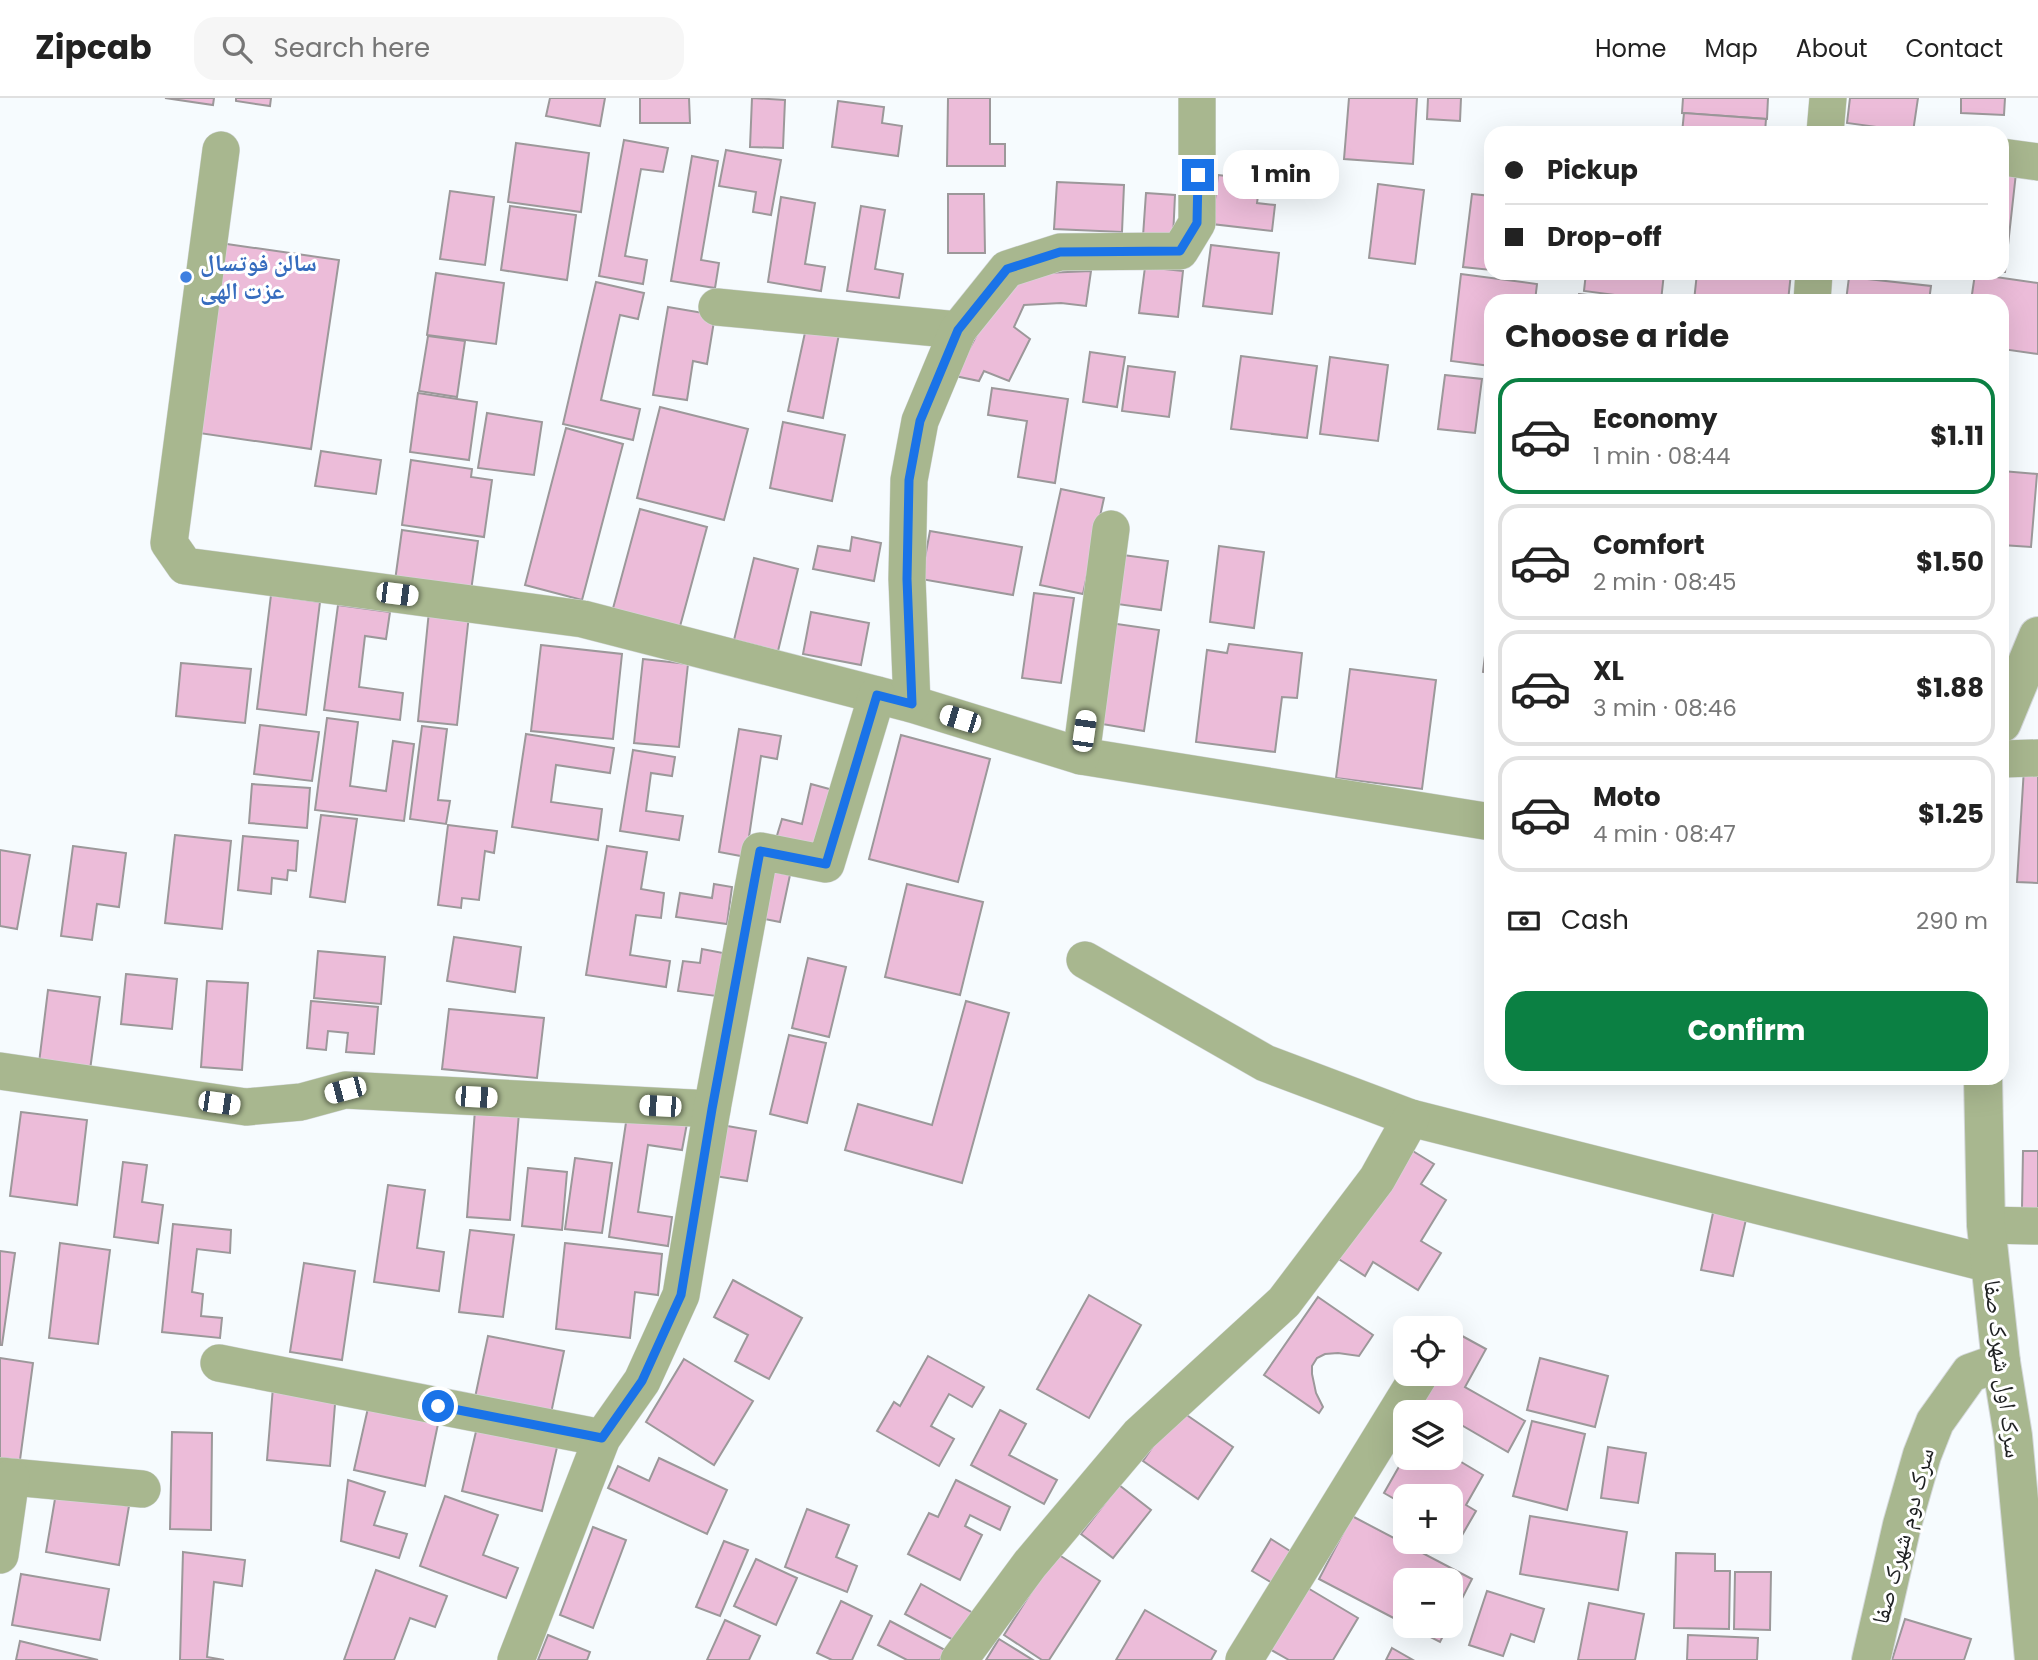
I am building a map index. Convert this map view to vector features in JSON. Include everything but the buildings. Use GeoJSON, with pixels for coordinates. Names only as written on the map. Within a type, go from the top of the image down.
{"type":"FeatureCollection","features":[{"type":"Feature","properties":{"kind":"street"},"geometry":{"type":"LineString","coordinates":[[912,704],[907,579],[909,480],[920,421],[958,330],[1007,269],[1060,252],[1180,251],[1197,223],[1197,98]]}},
{"type":"Feature","properties":{"kind":"street"},"geometry":{"type":"LineString","coordinates":[[1826,126],[1828,98]]}},
{"type":"Feature","properties":{"kind":"street"},"geometry":{"type":"LineString","coordinates":[[221,150],[169,543],[185,566],[583,619],[912,704],[1081,756],[1484,821]]}},
{"type":"Feature","properties":{"kind":"street"},"geometry":{"type":"LineString","coordinates":[[2009,158],[2038,162]]}},
{"type":"Feature","properties":{"kind":"street"},"geometry":{"type":"LineString","coordinates":[[717,307],[958,330]]}},
{"type":"Feature","properties":{"kind":"street"},"geometry":{"type":"LineString","coordinates":[[1081,756],[1111,529]]}},
{"type":"Feature","properties":{"kind":"street"},"geometry":{"type":"LineString","coordinates":[[2009,706],[2038,636]]}},
{"type":"Feature","properties":{"kind":"street"},"geometry":{"type":"LineString","coordinates":[[516,1660],[602,1438],[642,1381],[681,1295],[760,851],[826,864],[877,695]]}},
{"type":"Feature","properties":{"kind":"street"},"geometry":{"type":"LineString","coordinates":[[2009,759],[2038,758]]}},
{"type":"Feature","properties":{"kind":"street"},"geometry":{"type":"LineString","coordinates":[[1084,960],[1265,1063],[1411,1118],[1990,1264]]}},
{"type":"Feature","properties":{"kind":"street"},"geometry":{"type":"LineString","coordinates":[[0,1071],[246,1107],[301,1102],[345,1090],[712,1109]]}},
{"type":"Feature","properties":{"kind":"street","name":"سرک اول شهرک صفا"},"geometry":{"type":"LineString","coordinates":[[1983,1085],[1986,1225],[2001,1362],[2013,1436],[2034,1660]]}},
{"type":"Feature","properties":{"kind":"street"},"geometry":{"type":"LineString","coordinates":[[959,1660],[1030,1564],[1139,1435],[1284,1302],[1377,1179],[1411,1118]]}},
{"type":"Feature","properties":{"kind":"street"},"geometry":{"type":"LineString","coordinates":[[1986,1225],[2038,1226]]}},
{"type":"Feature","properties":{"kind":"street","name":"سرک دوم شهرک صفا"},"geometry":{"type":"LineString","coordinates":[[1871,1660],[1902,1525],[1922,1455],[1935,1422],[1970,1373],[2001,1362]]}},
{"type":"Feature","properties":{"kind":"street"},"geometry":{"type":"LineString","coordinates":[[219,1363],[602,1438]]}},
{"type":"Feature","properties":{"kind":"street"},"geometry":{"type":"LineString","coordinates":[[1244,1660],[1413,1386]]}},
{"type":"Feature","properties":{"kind":"street"},"geometry":{"type":"LineString","coordinates":[[0,1555],[5,1477],[142,1489]]}},
{"type":"Feature","properties":{"kind":"place","name":"سالن فوتسال عزت الهی"},"geometry":{"type":"Point","coordinates":[186,277]}},
{"type":"Feature","properties":{"kind":"route"},"geometry":{"type":"LineString","coordinates":[[438,1406],[602,1438],[642,1381],[681,1295],[760,851],[826,864],[877,695],[912,704],[907,579],[909,480],[920,421],[958,330],[1007,269],[1060,252],[1180,251],[1197,223],[1198,175]]}}]}
